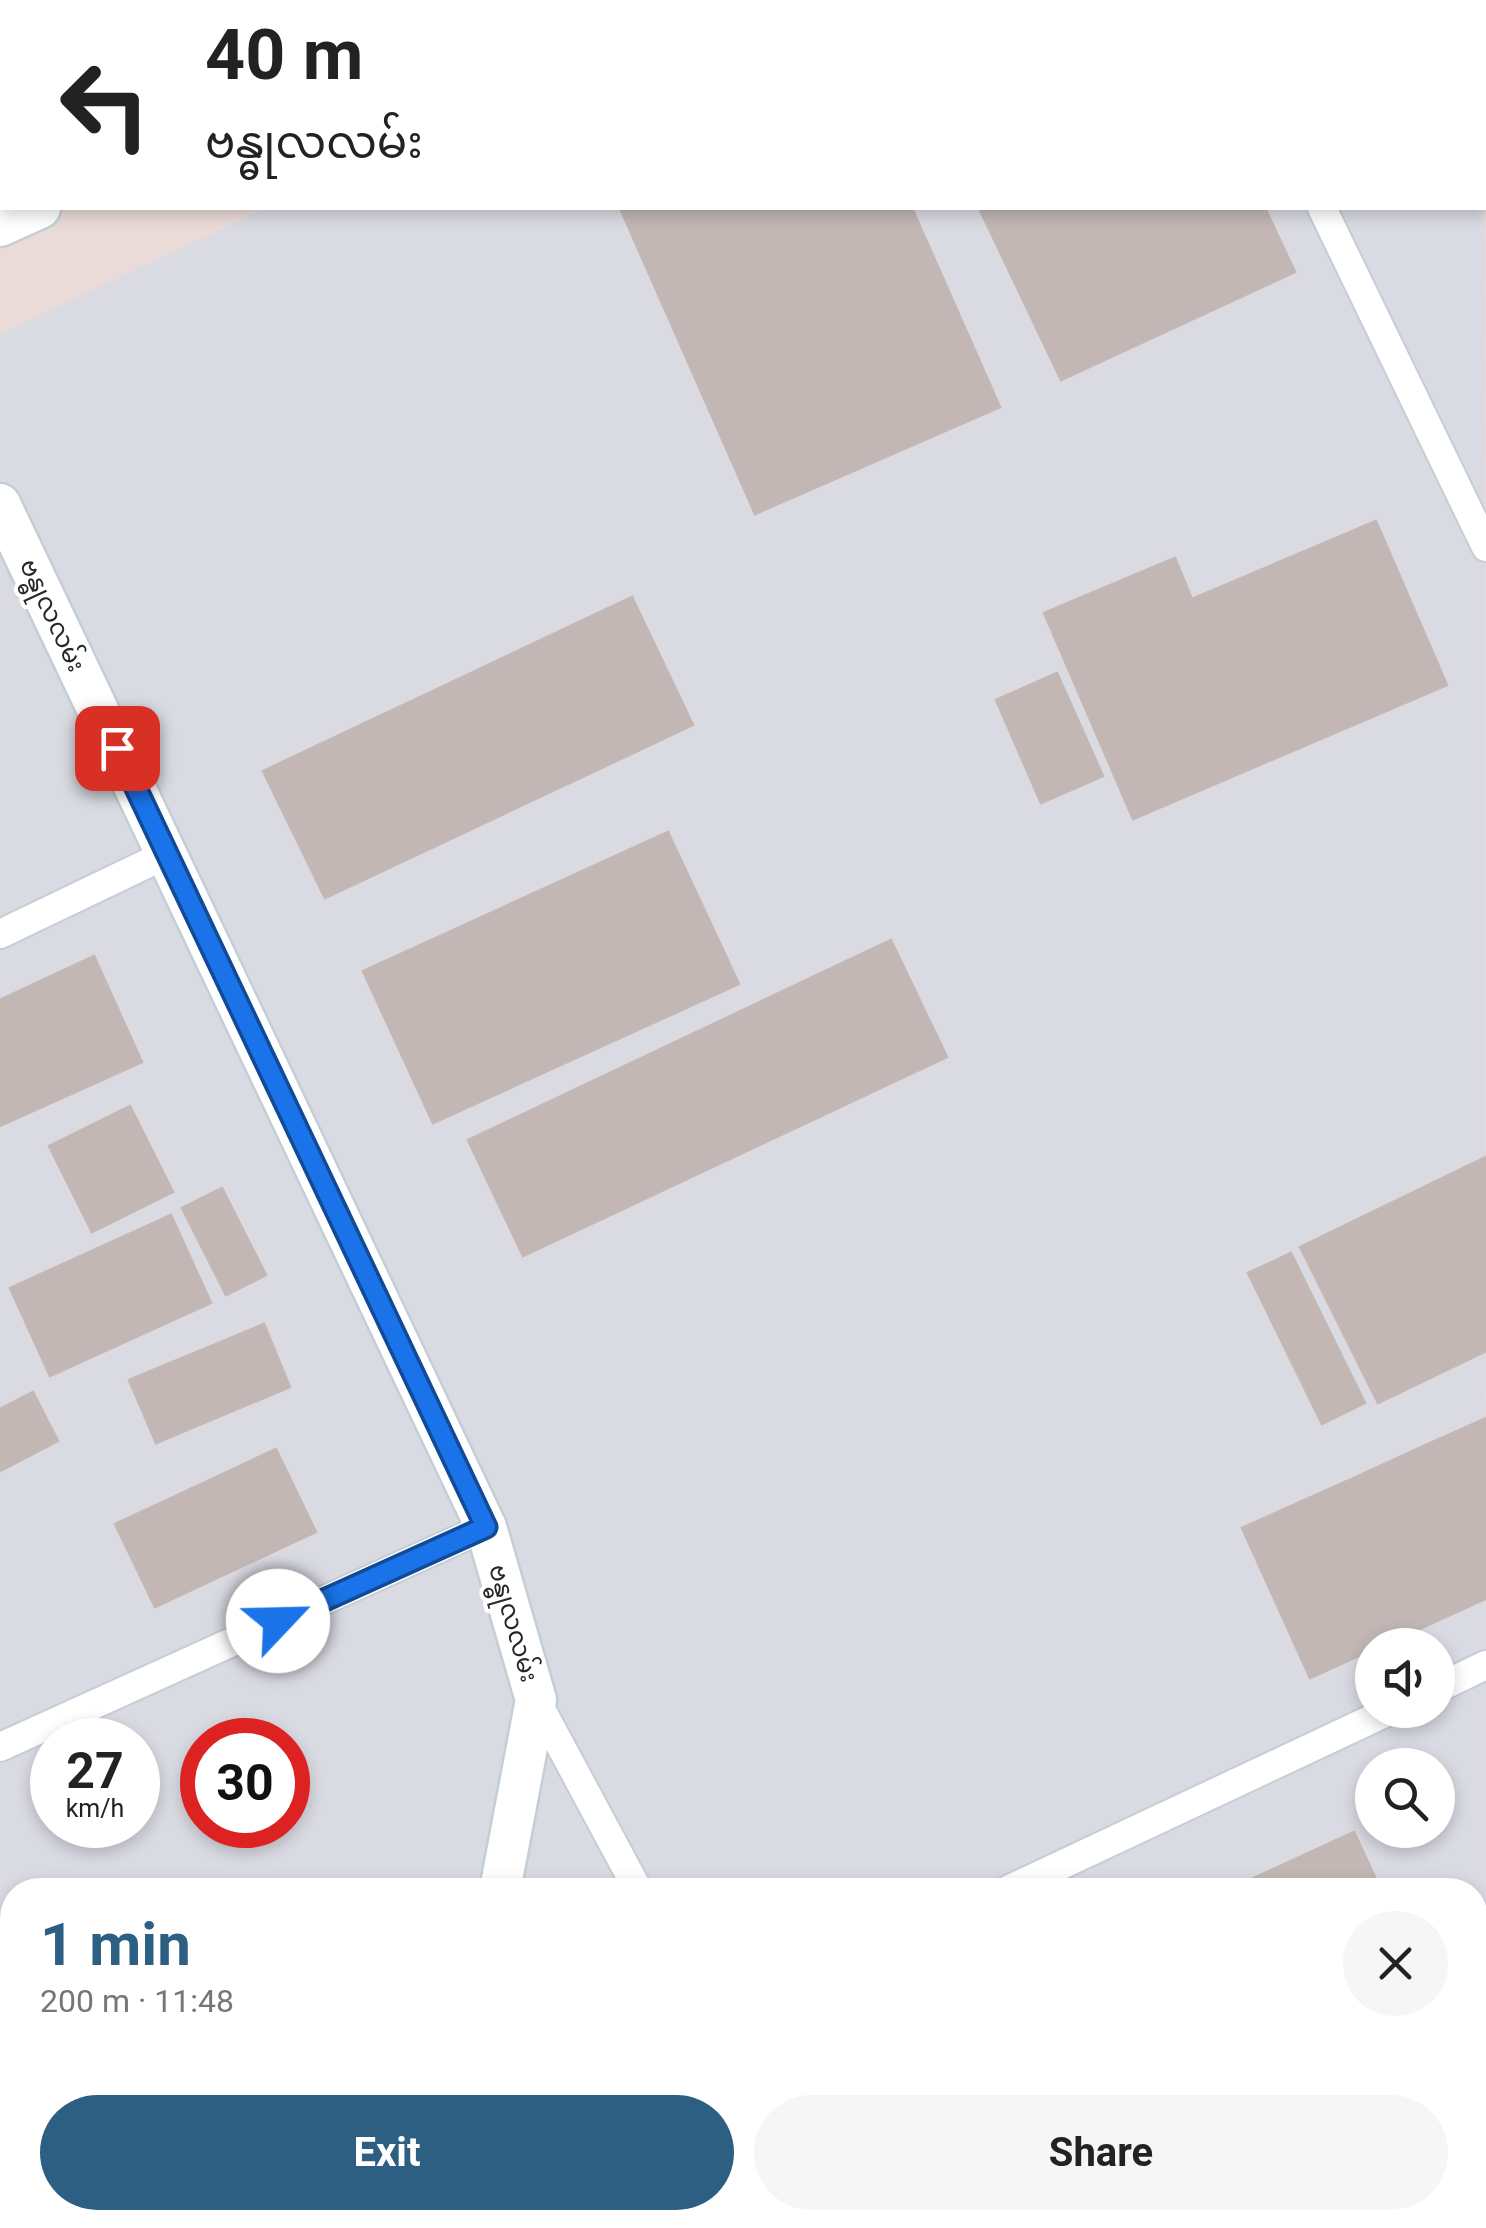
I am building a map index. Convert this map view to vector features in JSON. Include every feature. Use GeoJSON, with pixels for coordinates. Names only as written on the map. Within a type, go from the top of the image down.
{"type":"FeatureCollection","features":[{"type":"Feature","properties":{"kind":"street"},"geometry":{"type":"LineString","coordinates":[[0,226],[36,210]]}},
{"type":"Feature","properties":{"kind":"street"},"geometry":{"type":"LineString","coordinates":[[1323,210],[1486,547]]}},
{"type":"Feature","properties":{"kind":"street","name":"ဗန္ဓုလလမ်း"},"geometry":{"type":"LineString","coordinates":[[0,504],[486,1527],[536,1700],[502,1878]]}},
{"type":"Feature","properties":{"kind":"street"},"geometry":{"type":"LineString","coordinates":[[0,934],[166,854]]}},
{"type":"Feature","properties":{"kind":"street"},"geometry":{"type":"LineString","coordinates":[[0,1746],[486,1527]]}},
{"type":"Feature","properties":{"kind":"street"},"geometry":{"type":"LineString","coordinates":[[1455,1680],[1486,1665]]}},
{"type":"Feature","properties":{"kind":"street"},"geometry":{"type":"LineString","coordinates":[[536,1700],[632,1878]]}},
{"type":"Feature","properties":{"kind":"street"},"geometry":{"type":"LineString","coordinates":[[1034,1878],[1355,1727]]}},
{"type":"Feature","properties":{"kind":"shaded area"},"geometry":{"type":"Polygon","coordinates":[[[262,210],[1485,210],[1486,1878],[0,1878],[0,334],[262,210]]]}},
{"type":"Feature","properties":{"kind":"building"},"geometry":{"type":"Polygon","coordinates":[[[621,210],[913,210],[1000,407],[755,514],[621,210]]]}},
{"type":"Feature","properties":{"kind":"building"},"geometry":{"type":"Polygon","coordinates":[[[980,210],[1266,210],[1295,272],[1061,380],[980,210]]]}},
{"type":"Feature","properties":{"kind":"building"},"geometry":{"type":"Polygon","coordinates":[[[1376,521],[1447,685],[1133,819],[1044,613],[1175,558],[1192,599],[1376,521]]]}},
{"type":"Feature","properties":{"kind":"building"},"geometry":{"type":"Polygon","coordinates":[[[632,597],[693,725],[325,898],[263,771],[632,597]]]}},
{"type":"Feature","properties":{"kind":"building"},"geometry":{"type":"Polygon","coordinates":[[[1057,673],[1103,776],[1041,803],[996,700],[1057,673]]]}},
{"type":"Feature","properties":{"kind":"building"},"geometry":{"type":"Polygon","coordinates":[[[668,832],[739,984],[433,1123],[363,971],[668,832]]]}},
{"type":"Feature","properties":{"kind":"building"},"geometry":{"type":"Polygon","coordinates":[[[891,940],[947,1057],[523,1256],[468,1140],[891,940]]]}},
{"type":"Feature","properties":{"kind":"building"},"geometry":{"type":"Polygon","coordinates":[[[94,956],[142,1062],[0,1126],[0,1000],[94,956]]]}},
{"type":"Feature","properties":{"kind":"building"},"geometry":{"type":"Polygon","coordinates":[[[130,1106],[173,1192],[92,1232],[49,1146],[130,1106]]]}},
{"type":"Feature","properties":{"kind":"building"},"geometry":{"type":"Polygon","coordinates":[[[1486,1157],[1486,1351],[1378,1403],[1300,1247],[1486,1157]]]}},
{"type":"Feature","properties":{"kind":"building"},"geometry":{"type":"Polygon","coordinates":[[[222,1188],[266,1275],[226,1295],[182,1208],[222,1188]]]}},
{"type":"Feature","properties":{"kind":"building"},"geometry":{"type":"Polygon","coordinates":[[[171,1215],[211,1303],[50,1376],[10,1288],[171,1215]]]}},
{"type":"Feature","properties":{"kind":"building"},"geometry":{"type":"Polygon","coordinates":[[[1291,1253],[1365,1403],[1322,1424],[1248,1273],[1291,1253]]]}},
{"type":"Feature","properties":{"kind":"building"},"geometry":{"type":"Polygon","coordinates":[[[264,1324],[290,1387],[156,1443],[129,1380],[264,1324]]]}},
{"type":"Feature","properties":{"kind":"building"},"geometry":{"type":"Polygon","coordinates":[[[33,1392],[58,1441],[0,1471],[0,1409],[33,1392]]]}},
{"type":"Feature","properties":{"kind":"building"},"geometry":{"type":"Polygon","coordinates":[[[1486,1418],[1486,1599],[1485,1599],[1417,1449],[1486,1418]]]}},
{"type":"Feature","properties":{"kind":"building"},"geometry":{"type":"Polygon","coordinates":[[[276,1449],[316,1532],[155,1607],[115,1524],[276,1449]]]}},
{"type":"Feature","properties":{"kind":"building"},"geometry":{"type":"Polygon","coordinates":[[[1417,1449],[1485,1599],[1414,1628],[1347,1481],[1417,1449]]]}},
{"type":"Feature","properties":{"kind":"building"},"geometry":{"type":"Polygon","coordinates":[[[1347,1481],[1414,1628],[1355,1628],[1355,1658],[1310,1678],[1242,1528],[1347,1481]]]}},
{"type":"Feature","properties":{"kind":"building"},"geometry":{"type":"Polygon","coordinates":[[[1354,1832],[1355,1848],[1361,1848],[1375,1878],[1254,1878],[1354,1832]]]}},
{"type":"Feature","properties":{"kind":"route"},"geometry":{"type":"LineString","coordinates":[[117,748],[486,1527],[278,1621]]}}]}
